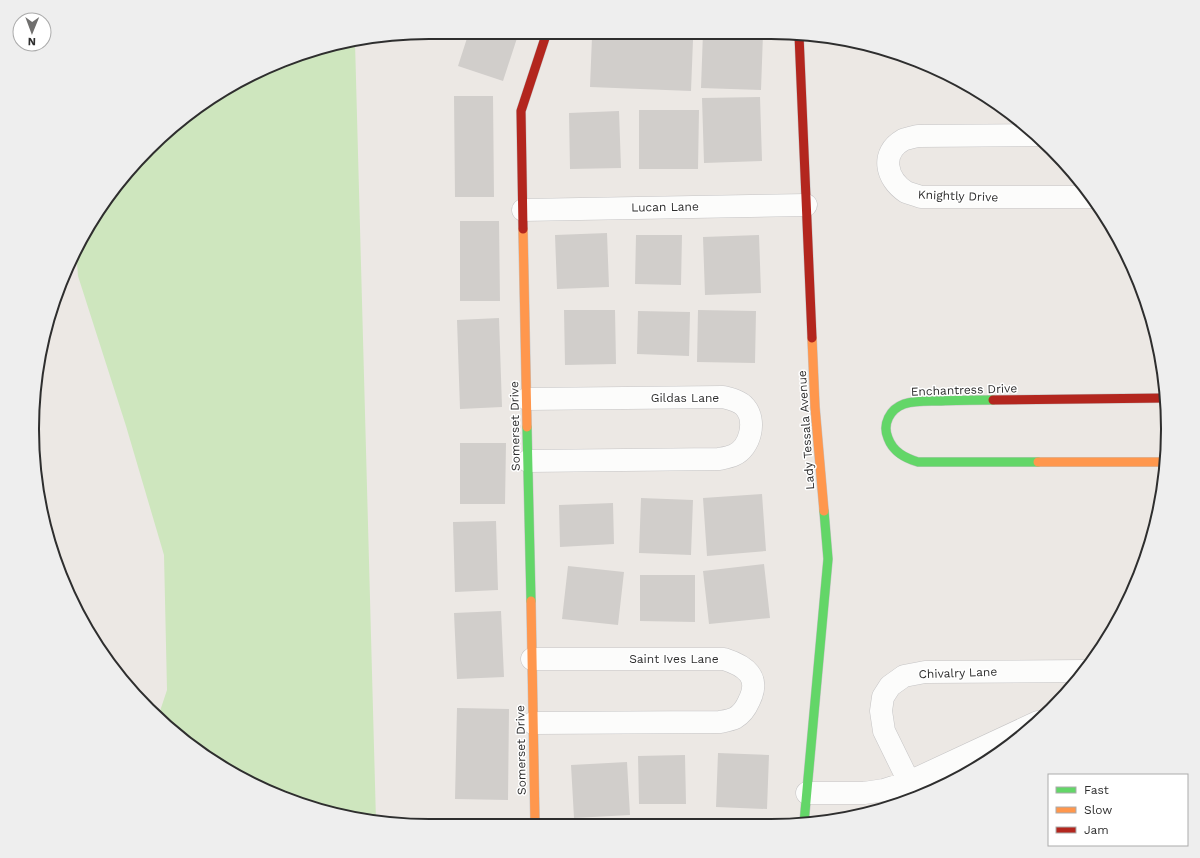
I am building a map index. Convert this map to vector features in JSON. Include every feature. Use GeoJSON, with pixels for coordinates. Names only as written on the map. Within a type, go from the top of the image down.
{"type":"FeatureCollection","features":[{"type":"Feature","properties":{"kind":"street","name":"Somerset Drive"},"geometry":{"type":"LineString","coordinates":[[535,819],[521,111],[545,39]]}},
{"type":"Feature","properties":{"kind":"street","name":"Lady Tessala Avenue"},"geometry":{"type":"LineString","coordinates":[[799,40],[815,407],[828,559],[805,817]]}},
{"type":"Feature","properties":{"kind":"street","name":"Knightly Drive"},"geometry":{"type":"LineString","coordinates":[[1027,135],[918,136],[904,139],[895,146],[889,154],[887,164],[891,176],[898,186],[907,193],[921,197],[1084,197]]}},
{"type":"Feature","properties":{"kind":"street","name":"Lucan Lane"},"geometry":{"type":"LineString","coordinates":[[523,210],[806,204]]}},
{"type":"Feature","properties":{"kind":"street","name":"Gildas Lane"},"geometry":{"type":"LineString","coordinates":[[527,398],[723,397],[737,401],[745,407],[751,417],[751,432],[743,448],[735,455],[719,459],[528,461]]}},
{"type":"Feature","properties":{"kind":"street","name":"Enchantress Drive"},"geometry":{"type":"LineString","coordinates":[[1159,462],[918,462],[905,458],[895,451],[888,441],[885,429],[887,420],[892,411],[902,404],[916,401],[1160,398]]}},
{"type":"Feature","properties":{"kind":"street","name":"Saint Ives Lane"},"geometry":{"type":"LineString","coordinates":[[532,660],[724,659],[738,664],[746,670],[753,679],[752,694],[744,711],[736,718],[720,722],[533,723]]}},
{"type":"Feature","properties":{"kind":"street","name":"Chivalry Lane"},"geometry":{"type":"LineString","coordinates":[[910,782],[884,731],[881,711],[883,697],[890,686],[904,676],[925,672],[1076,671]]}},
{"type":"Feature","properties":{"kind":"street"},"geometry":{"type":"LineString","coordinates":[[807,793],[864,793],[884,790],[910,782],[1014,733]]}},
{"type":"Feature","properties":{"kind":"green space"},"geometry":{"type":"Polygon","coordinates":[[[355,46],[376,816],[328,806],[257,779],[212,753],[160,711],[167,690],[164,555],[126,426],[78,276],[77,262],[91,234],[105,212],[136,172],[153,153],[172,136],[212,105],[257,79],[304,60],[328,52],[355,46]]]}},
{"type":"Feature","properties":{"kind":"building"},"geometry":{"type":"Polygon","coordinates":[[[467,39],[517,39],[503,81],[458,66],[467,39]]]}},
{"type":"Feature","properties":{"kind":"building"},"geometry":{"type":"Polygon","coordinates":[[[592,39],[693,40],[691,91],[590,87],[592,39]]]}},
{"type":"Feature","properties":{"kind":"building"},"geometry":{"type":"Polygon","coordinates":[[[703,39],[763,39],[761,90],[701,88],[703,39]]]}},
{"type":"Feature","properties":{"kind":"building"},"geometry":{"type":"Polygon","coordinates":[[[454,96],[493,96],[494,197],[455,197],[454,96]]]}},
{"type":"Feature","properties":{"kind":"building"},"geometry":{"type":"Polygon","coordinates":[[[760,97],[762,161],[704,163],[702,98],[760,97]]]}},
{"type":"Feature","properties":{"kind":"building"},"geometry":{"type":"Polygon","coordinates":[[[639,110],[699,110],[698,169],[639,169],[639,110]]]}},
{"type":"Feature","properties":{"kind":"building"},"geometry":{"type":"Polygon","coordinates":[[[619,111],[621,168],[570,169],[569,113],[619,111]]]}},
{"type":"Feature","properties":{"kind":"building"},"geometry":{"type":"Polygon","coordinates":[[[460,221],[499,221],[500,301],[460,301],[460,221]]]}},
{"type":"Feature","properties":{"kind":"building"},"geometry":{"type":"Polygon","coordinates":[[[607,233],[609,287],[557,289],[555,235],[607,233]]]}},
{"type":"Feature","properties":{"kind":"building"},"geometry":{"type":"Polygon","coordinates":[[[636,235],[682,235],[681,285],[635,284],[636,235]]]}},
{"type":"Feature","properties":{"kind":"building"},"geometry":{"type":"Polygon","coordinates":[[[759,235],[761,293],[705,295],[703,237],[759,235]]]}},
{"type":"Feature","properties":{"kind":"building"},"geometry":{"type":"Polygon","coordinates":[[[564,310],[615,310],[616,364],[565,365],[564,310]]]}},
{"type":"Feature","properties":{"kind":"building"},"geometry":{"type":"Polygon","coordinates":[[[698,310],[756,311],[755,363],[697,362],[698,310]]]}},
{"type":"Feature","properties":{"kind":"building"},"geometry":{"type":"Polygon","coordinates":[[[638,311],[690,312],[689,356],[637,354],[638,311]]]}},
{"type":"Feature","properties":{"kind":"building"},"geometry":{"type":"Polygon","coordinates":[[[499,318],[502,407],[460,409],[457,320],[499,318]]]}},
{"type":"Feature","properties":{"kind":"building"},"geometry":{"type":"Polygon","coordinates":[[[460,443],[506,443],[505,504],[460,504],[460,443]]]}},
{"type":"Feature","properties":{"kind":"building"},"geometry":{"type":"Polygon","coordinates":[[[762,494],[766,551],[707,556],[703,498],[762,494]]]}},
{"type":"Feature","properties":{"kind":"building"},"geometry":{"type":"Polygon","coordinates":[[[641,498],[693,500],[691,555],[639,553],[641,498]]]}},
{"type":"Feature","properties":{"kind":"building"},"geometry":{"type":"Polygon","coordinates":[[[613,503],[614,544],[560,547],[559,505],[613,503]]]}},
{"type":"Feature","properties":{"kind":"building"},"geometry":{"type":"Polygon","coordinates":[[[496,521],[498,590],[455,592],[453,522],[496,521]]]}},
{"type":"Feature","properties":{"kind":"building"},"geometry":{"type":"Polygon","coordinates":[[[764,564],[770,618],[709,624],[703,571],[764,564]]]}},
{"type":"Feature","properties":{"kind":"building"},"geometry":{"type":"Polygon","coordinates":[[[568,566],[624,572],[618,625],[562,619],[568,566]]]}},
{"type":"Feature","properties":{"kind":"building"},"geometry":{"type":"Polygon","coordinates":[[[640,575],[695,575],[695,622],[640,621],[640,575]]]}},
{"type":"Feature","properties":{"kind":"building"},"geometry":{"type":"Polygon","coordinates":[[[501,611],[504,677],[457,679],[454,613],[501,611]]]}},
{"type":"Feature","properties":{"kind":"building"},"geometry":{"type":"Polygon","coordinates":[[[457,708],[509,709],[508,800],[455,799],[457,708]]]}},
{"type":"Feature","properties":{"kind":"building"},"geometry":{"type":"Polygon","coordinates":[[[718,753],[769,755],[767,809],[716,807],[718,753]]]}},
{"type":"Feature","properties":{"kind":"building"},"geometry":{"type":"Polygon","coordinates":[[[685,755],[686,804],[639,804],[638,756],[685,755]]]}},
{"type":"Feature","properties":{"kind":"building"},"geometry":{"type":"Polygon","coordinates":[[[627,762],[630,815],[574,818],[571,765],[627,762]]]}},
{"type":"Feature","properties":{"kind":"traffic: fast"},"geometry":{"type":"LineString","coordinates":[[993,400],[922,401],[904,404],[899,406],[891,413],[888,418],[886,433],[890,443],[896,451],[909,459],[918,462],[1038,462]]}},
{"type":"Feature","properties":{"kind":"traffic: fast"},"geometry":{"type":"LineString","coordinates":[[527,427],[531,601]]}},
{"type":"Feature","properties":{"kind":"traffic: fast"},"geometry":{"type":"LineString","coordinates":[[805,817],[828,559],[824,511]]}},
{"type":"Feature","properties":{"kind":"traffic: slow"},"geometry":{"type":"LineString","coordinates":[[523,229],[527,427]]}},
{"type":"Feature","properties":{"kind":"traffic: slow"},"geometry":{"type":"LineString","coordinates":[[812,338],[815,407],[824,511]]}},
{"type":"Feature","properties":{"kind":"traffic: slow"},"geometry":{"type":"LineString","coordinates":[[1038,462],[1159,462]]}},
{"type":"Feature","properties":{"kind":"traffic: slow"},"geometry":{"type":"LineString","coordinates":[[531,601],[535,819]]}},
{"type":"Feature","properties":{"kind":"traffic: jam"},"geometry":{"type":"LineString","coordinates":[[523,229],[521,111],[545,39]]}},
{"type":"Feature","properties":{"kind":"traffic: jam"},"geometry":{"type":"LineString","coordinates":[[799,40],[812,338]]}},
{"type":"Feature","properties":{"kind":"traffic: jam"},"geometry":{"type":"LineString","coordinates":[[993,400],[1160,398]]}}]}
